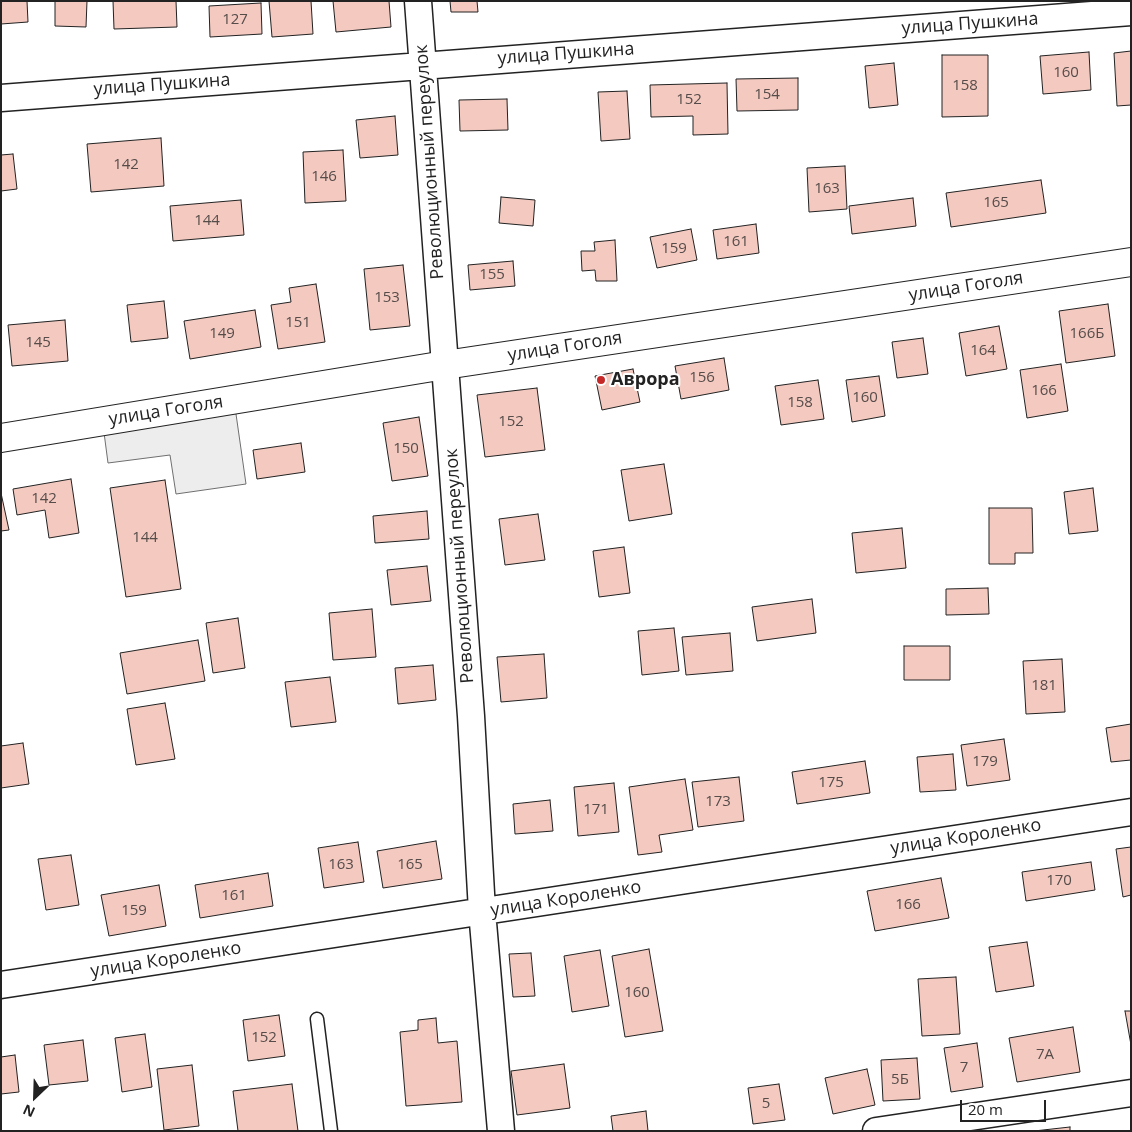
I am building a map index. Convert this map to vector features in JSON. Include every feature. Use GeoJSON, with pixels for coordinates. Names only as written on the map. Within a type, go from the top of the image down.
{"type":"FeatureCollection","features":[{"type":"Feature","properties":{"kind":"street","name":"Революционный переулок"},"geometry":{"type":"LineString","coordinates":[[418,1],[471,716],[482,911],[501,1131]]}},
{"type":"Feature","properties":{"kind":"street","name":"улица Пушкина"},"geometry":{"type":"LineString","coordinates":[[1,98],[1131,12]]}},
{"type":"Feature","properties":{"kind":"street","name":"улица Гоголя"},"geometry":{"type":"LineString","coordinates":[[1,438],[445,365],[1131,262]]}},
{"type":"Feature","properties":{"kind":"street","name":"улица Короленко"},"geometry":{"type":"LineString","coordinates":[[1,985],[1131,812]]}},
{"type":"Feature","properties":{"kind":"street"},"geometry":{"type":"LineString","coordinates":[[876,1131],[1131,1093]]}},
{"type":"Feature","properties":{"kind":"lane"},"geometry":{"type":"LineString","coordinates":[[317,1019],[331,1131]]}},
{"type":"Feature","properties":{"kind":"shaded area"},"geometry":{"type":"Polygon","coordinates":[[[235,407],[246,484],[176,494],[170,455],[108,463],[103,425],[235,407]]]}},
{"type":"Feature","properties":{"kind":"building"},"geometry":{"type":"Polygon","coordinates":[[[1,1],[27,1],[28,22],[1,24],[1,1]]]}},
{"type":"Feature","properties":{"kind":"building"},"geometry":{"type":"Polygon","coordinates":[[[55,1],[87,1],[86,27],[55,26],[55,1]]]}},
{"type":"Feature","properties":{"kind":"building"},"geometry":{"type":"Polygon","coordinates":[[[113,1],[176,1],[177,27],[114,29],[113,1]]]}},
{"type":"Feature","properties":{"kind":"building"},"geometry":{"type":"Polygon","coordinates":[[[269,1],[311,1],[313,34],[272,37],[269,1]]]}},
{"type":"Feature","properties":{"kind":"building"},"geometry":{"type":"Polygon","coordinates":[[[333,1],[389,1],[391,27],[336,32],[333,1]]]}},
{"type":"Feature","properties":{"kind":"building"},"geometry":{"type":"Polygon","coordinates":[[[450,1],[477,1],[478,12],[451,12],[450,1]]]}},
{"type":"Feature","properties":{"kind":"building"},"geometry":{"type":"Polygon","coordinates":[[[261,3],[262,34],[210,37],[209,6],[261,3]]]}},
{"type":"Feature","properties":{"kind":"building"},"geometry":{"type":"Polygon","coordinates":[[[1131,51],[1131,105],[1117,106],[1114,53],[1131,51]]]}},
{"type":"Feature","properties":{"kind":"building"},"geometry":{"type":"Polygon","coordinates":[[[1089,52],[1091,90],[1043,94],[1040,56],[1089,52]]]}},
{"type":"Feature","properties":{"kind":"building"},"geometry":{"type":"Polygon","coordinates":[[[942,55],[988,55],[988,116],[942,117],[942,55]]]}},
{"type":"Feature","properties":{"kind":"building"},"geometry":{"type":"Polygon","coordinates":[[[894,63],[898,105],[869,108],[865,66],[894,63]]]}},
{"type":"Feature","properties":{"kind":"building"},"geometry":{"type":"Polygon","coordinates":[[[798,78],[798,110],[737,111],[736,79],[798,78]]]}},
{"type":"Feature","properties":{"kind":"building"},"geometry":{"type":"Polygon","coordinates":[[[727,83],[728,134],[693,135],[693,116],[651,117],[650,85],[727,83]]]}},
{"type":"Feature","properties":{"kind":"building"},"geometry":{"type":"Polygon","coordinates":[[[627,91],[630,139],[601,141],[598,92],[627,91]]]}},
{"type":"Feature","properties":{"kind":"building"},"geometry":{"type":"Polygon","coordinates":[[[507,99],[508,130],[460,131],[459,100],[507,99]]]}},
{"type":"Feature","properties":{"kind":"building"},"geometry":{"type":"Polygon","coordinates":[[[395,116],[398,155],[360,158],[356,120],[395,116]]]}},
{"type":"Feature","properties":{"kind":"building"},"geometry":{"type":"Polygon","coordinates":[[[161,138],[164,186],[91,192],[87,144],[161,138]]]}},
{"type":"Feature","properties":{"kind":"building"},"geometry":{"type":"Polygon","coordinates":[[[343,150],[346,201],[305,203],[303,152],[343,150]]]}},
{"type":"Feature","properties":{"kind":"building"},"geometry":{"type":"Polygon","coordinates":[[[13,154],[17,189],[1,191],[1,155],[13,154]]]}},
{"type":"Feature","properties":{"kind":"building"},"geometry":{"type":"Polygon","coordinates":[[[845,166],[847,209],[809,212],[807,168],[845,166]]]}},
{"type":"Feature","properties":{"kind":"building"},"geometry":{"type":"Polygon","coordinates":[[[1041,180],[1046,213],[951,227],[946,193],[1041,180]]]}},
{"type":"Feature","properties":{"kind":"building"},"geometry":{"type":"Polygon","coordinates":[[[501,197],[535,200],[533,226],[499,223],[501,197]]]}},
{"type":"Feature","properties":{"kind":"building"},"geometry":{"type":"Polygon","coordinates":[[[913,198],[916,226],[852,234],[849,206],[913,198]]]}},
{"type":"Feature","properties":{"kind":"building"},"geometry":{"type":"Polygon","coordinates":[[[241,200],[244,235],[173,241],[170,206],[241,200]]]}},
{"type":"Feature","properties":{"kind":"building"},"geometry":{"type":"Polygon","coordinates":[[[756,224],[759,253],[717,259],[713,230],[756,224]]]}},
{"type":"Feature","properties":{"kind":"building"},"geometry":{"type":"Polygon","coordinates":[[[691,229],[697,260],[657,268],[650,237],[691,229]]]}},
{"type":"Feature","properties":{"kind":"building"},"geometry":{"type":"Polygon","coordinates":[[[615,240],[617,281],[596,281],[595,270],[582,271],[581,251],[595,251],[594,242],[615,240]]]}},
{"type":"Feature","properties":{"kind":"building"},"geometry":{"type":"Polygon","coordinates":[[[513,261],[515,286],[470,290],[468,265],[513,261]]]}},
{"type":"Feature","properties":{"kind":"building"},"geometry":{"type":"Polygon","coordinates":[[[403,265],[410,326],[370,330],[364,269],[403,265]]]}},
{"type":"Feature","properties":{"kind":"building"},"geometry":{"type":"Polygon","coordinates":[[[316,284],[325,342],[278,349],[271,305],[291,302],[289,288],[316,284]]]}},
{"type":"Feature","properties":{"kind":"building"},"geometry":{"type":"Polygon","coordinates":[[[164,301],[168,338],[131,342],[127,305],[164,301]]]}},
{"type":"Feature","properties":{"kind":"building"},"geometry":{"type":"Polygon","coordinates":[[[1108,304],[1115,356],[1066,363],[1059,311],[1108,304]]]}},
{"type":"Feature","properties":{"kind":"building"},"geometry":{"type":"Polygon","coordinates":[[[255,310],[261,347],[190,359],[184,321],[255,310]]]}},
{"type":"Feature","properties":{"kind":"building"},"geometry":{"type":"Polygon","coordinates":[[[65,320],[68,361],[12,366],[8,325],[65,320]]]}},
{"type":"Feature","properties":{"kind":"building"},"geometry":{"type":"Polygon","coordinates":[[[999,326],[1007,369],[966,376],[959,333],[999,326]]]}},
{"type":"Feature","properties":{"kind":"building"},"geometry":{"type":"Polygon","coordinates":[[[923,338],[928,374],[897,378],[892,342],[923,338]]]}},
{"type":"Feature","properties":{"kind":"building"},"geometry":{"type":"Polygon","coordinates":[[[724,358],[729,390],[681,399],[675,366],[724,358]]]}},
{"type":"Feature","properties":{"kind":"building"},"geometry":{"type":"Polygon","coordinates":[[[1061,364],[1068,411],[1027,418],[1020,370],[1061,364]]]}},
{"type":"Feature","properties":{"kind":"building"},"geometry":{"type":"Polygon","coordinates":[[[633,369],[640,402],[602,410],[595,376],[633,369]]]}},
{"type":"Feature","properties":{"kind":"building"},"geometry":{"type":"Polygon","coordinates":[[[879,376],[885,416],[852,422],[846,380],[879,376]]]}},
{"type":"Feature","properties":{"kind":"building"},"geometry":{"type":"Polygon","coordinates":[[[818,380],[824,419],[781,425],[775,386],[818,380]]]}},
{"type":"Feature","properties":{"kind":"building"},"geometry":{"type":"Polygon","coordinates":[[[537,388],[545,450],[485,457],[477,395],[537,388]]]}},
{"type":"Feature","properties":{"kind":"building"},"geometry":{"type":"Polygon","coordinates":[[[419,417],[428,476],[392,481],[383,423],[419,417]]]}},
{"type":"Feature","properties":{"kind":"building"},"geometry":{"type":"Polygon","coordinates":[[[301,443],[305,472],[257,479],[253,450],[301,443]]]}},
{"type":"Feature","properties":{"kind":"building"},"geometry":{"type":"Polygon","coordinates":[[[664,464],[672,514],[629,521],[621,470],[664,464]]]}},
{"type":"Feature","properties":{"kind":"building"},"geometry":{"type":"Polygon","coordinates":[[[71,479],[79,533],[49,538],[45,510],[17,515],[13,489],[71,479]]]}},
{"type":"Feature","properties":{"kind":"building"},"geometry":{"type":"Polygon","coordinates":[[[165,480],[181,589],[126,597],[110,488],[165,480]]]}},
{"type":"Feature","properties":{"kind":"building"},"geometry":{"type":"Polygon","coordinates":[[[1093,488],[1098,531],[1069,534],[1064,492],[1093,488]]]}},
{"type":"Feature","properties":{"kind":"building"},"geometry":{"type":"Polygon","coordinates":[[[1,493],[9,530],[1,531],[1,493]]]}},
{"type":"Feature","properties":{"kind":"building"},"geometry":{"type":"Polygon","coordinates":[[[989,508],[1032,508],[1033,553],[1015,553],[1015,564],[989,564],[989,508]]]}},
{"type":"Feature","properties":{"kind":"building"},"geometry":{"type":"Polygon","coordinates":[[[427,511],[429,539],[375,543],[373,516],[427,511]]]}},
{"type":"Feature","properties":{"kind":"building"},"geometry":{"type":"Polygon","coordinates":[[[538,514],[545,560],[505,565],[499,519],[538,514]]]}},
{"type":"Feature","properties":{"kind":"building"},"geometry":{"type":"Polygon","coordinates":[[[902,528],[906,568],[856,573],[852,533],[902,528]]]}},
{"type":"Feature","properties":{"kind":"building"},"geometry":{"type":"Polygon","coordinates":[[[624,547],[630,593],[599,597],[593,551],[624,547]]]}},
{"type":"Feature","properties":{"kind":"building"},"geometry":{"type":"Polygon","coordinates":[[[427,566],[431,601],[391,605],[387,570],[427,566]]]}},
{"type":"Feature","properties":{"kind":"building"},"geometry":{"type":"Polygon","coordinates":[[[988,588],[989,614],[946,615],[946,589],[988,588]]]}},
{"type":"Feature","properties":{"kind":"building"},"geometry":{"type":"Polygon","coordinates":[[[812,599],[816,633],[757,641],[752,607],[812,599]]]}},
{"type":"Feature","properties":{"kind":"building"},"geometry":{"type":"Polygon","coordinates":[[[372,609],[376,657],[333,660],[329,613],[372,609]]]}},
{"type":"Feature","properties":{"kind":"building"},"geometry":{"type":"Polygon","coordinates":[[[238,618],[245,668],[213,673],[206,623],[238,618]]]}},
{"type":"Feature","properties":{"kind":"building"},"geometry":{"type":"Polygon","coordinates":[[[674,628],[679,671],[642,675],[638,631],[674,628]]]}},
{"type":"Feature","properties":{"kind":"building"},"geometry":{"type":"Polygon","coordinates":[[[730,633],[733,671],[686,675],[682,637],[730,633]]]}},
{"type":"Feature","properties":{"kind":"building"},"geometry":{"type":"Polygon","coordinates":[[[198,640],[205,681],[127,694],[120,653],[198,640]]]}},
{"type":"Feature","properties":{"kind":"building"},"geometry":{"type":"Polygon","coordinates":[[[904,646],[950,646],[950,680],[904,680],[904,646]]]}},
{"type":"Feature","properties":{"kind":"building"},"geometry":{"type":"Polygon","coordinates":[[[544,654],[547,698],[501,702],[497,657],[544,654]]]}},
{"type":"Feature","properties":{"kind":"building"},"geometry":{"type":"Polygon","coordinates":[[[1062,659],[1065,712],[1026,714],[1023,661],[1062,659]]]}},
{"type":"Feature","properties":{"kind":"building"},"geometry":{"type":"Polygon","coordinates":[[[433,665],[436,700],[398,704],[395,668],[433,665]]]}},
{"type":"Feature","properties":{"kind":"building"},"geometry":{"type":"Polygon","coordinates":[[[330,677],[336,722],[291,727],[285,682],[330,677]]]}},
{"type":"Feature","properties":{"kind":"building"},"geometry":{"type":"Polygon","coordinates":[[[165,703],[175,759],[136,765],[127,709],[165,703]]]}},
{"type":"Feature","properties":{"kind":"building"},"geometry":{"type":"Polygon","coordinates":[[[1131,724],[1131,760],[1111,762],[1106,728],[1131,724]]]}},
{"type":"Feature","properties":{"kind":"building"},"geometry":{"type":"Polygon","coordinates":[[[1004,739],[1010,780],[967,786],[961,745],[1004,739]]]}},
{"type":"Feature","properties":{"kind":"building"},"geometry":{"type":"Polygon","coordinates":[[[23,743],[29,784],[1,788],[1,746],[23,743]]]}},
{"type":"Feature","properties":{"kind":"building"},"geometry":{"type":"Polygon","coordinates":[[[953,754],[956,790],[920,792],[917,757],[953,754]]]}},
{"type":"Feature","properties":{"kind":"building"},"geometry":{"type":"Polygon","coordinates":[[[865,761],[870,793],[797,804],[792,772],[865,761]]]}},
{"type":"Feature","properties":{"kind":"building"},"geometry":{"type":"Polygon","coordinates":[[[739,777],[744,821],[698,827],[692,782],[739,777]]]}},
{"type":"Feature","properties":{"kind":"building"},"geometry":{"type":"Polygon","coordinates":[[[685,779],[693,830],[659,835],[662,852],[638,855],[629,787],[685,779]]]}},
{"type":"Feature","properties":{"kind":"building"},"geometry":{"type":"Polygon","coordinates":[[[614,783],[619,832],[578,836],[574,787],[614,783]]]}},
{"type":"Feature","properties":{"kind":"building"},"geometry":{"type":"Polygon","coordinates":[[[550,800],[553,831],[515,834],[513,804],[550,800]]]}},
{"type":"Feature","properties":{"kind":"building"},"geometry":{"type":"Polygon","coordinates":[[[436,841],[442,879],[383,888],[377,851],[436,841]]]}},
{"type":"Feature","properties":{"kind":"building"},"geometry":{"type":"Polygon","coordinates":[[[358,842],[364,882],[324,888],[318,848],[358,842]]]}},
{"type":"Feature","properties":{"kind":"building"},"geometry":{"type":"Polygon","coordinates":[[[1131,847],[1131,895],[1123,897],[1116,849],[1131,847]]]}},
{"type":"Feature","properties":{"kind":"building"},"geometry":{"type":"Polygon","coordinates":[[[71,855],[79,905],[46,910],[38,859],[71,855]]]}},
{"type":"Feature","properties":{"kind":"building"},"geometry":{"type":"Polygon","coordinates":[[[1091,862],[1095,890],[1026,901],[1022,872],[1091,862]]]}},
{"type":"Feature","properties":{"kind":"building"},"geometry":{"type":"Polygon","coordinates":[[[268,873],[273,906],[200,918],[195,885],[268,873]]]}},
{"type":"Feature","properties":{"kind":"building"},"geometry":{"type":"Polygon","coordinates":[[[941,878],[949,918],[875,931],[867,891],[941,878]]]}},
{"type":"Feature","properties":{"kind":"building"},"geometry":{"type":"Polygon","coordinates":[[[159,885],[166,926],[109,936],[101,895],[159,885]]]}},
{"type":"Feature","properties":{"kind":"building"},"geometry":{"type":"Polygon","coordinates":[[[1027,942],[1034,986],[996,992],[989,947],[1027,942]]]}},
{"type":"Feature","properties":{"kind":"building"},"geometry":{"type":"Polygon","coordinates":[[[649,949],[663,1031],[625,1037],[612,956],[649,949]]]}},
{"type":"Feature","properties":{"kind":"building"},"geometry":{"type":"Polygon","coordinates":[[[600,950],[609,1006],[572,1012],[564,956],[600,950]]]}},
{"type":"Feature","properties":{"kind":"building"},"geometry":{"type":"Polygon","coordinates":[[[531,953],[535,996],[513,997],[509,954],[531,953]]]}},
{"type":"Feature","properties":{"kind":"building"},"geometry":{"type":"Polygon","coordinates":[[[956,977],[960,1034],[922,1036],[918,979],[956,977]]]}},
{"type":"Feature","properties":{"kind":"building"},"geometry":{"type":"Polygon","coordinates":[[[1125,1011],[1131,1011],[1131,1045],[1125,1011]]]}},
{"type":"Feature","properties":{"kind":"building"},"geometry":{"type":"Polygon","coordinates":[[[279,1015],[285,1056],[248,1061],[243,1020],[279,1015]]]}},
{"type":"Feature","properties":{"kind":"building"},"geometry":{"type":"Polygon","coordinates":[[[436,1018],[438,1043],[457,1041],[462,1102],[406,1106],[400,1032],[418,1030],[418,1020],[436,1018]]]}},
{"type":"Feature","properties":{"kind":"building"},"geometry":{"type":"Polygon","coordinates":[[[1073,1027],[1080,1072],[1017,1082],[1009,1038],[1073,1027]]]}},
{"type":"Feature","properties":{"kind":"building"},"geometry":{"type":"Polygon","coordinates":[[[145,1034],[152,1087],[122,1092],[115,1038],[145,1034]]]}},
{"type":"Feature","properties":{"kind":"building"},"geometry":{"type":"Polygon","coordinates":[[[83,1040],[88,1081],[49,1085],[44,1045],[83,1040]]]}},
{"type":"Feature","properties":{"kind":"building"},"geometry":{"type":"Polygon","coordinates":[[[977,1043],[983,1087],[951,1092],[944,1048],[977,1043]]]}},
{"type":"Feature","properties":{"kind":"building"},"geometry":{"type":"Polygon","coordinates":[[[15,1055],[19,1092],[1,1094],[1,1057],[15,1055]]]}},
{"type":"Feature","properties":{"kind":"building"},"geometry":{"type":"Polygon","coordinates":[[[917,1058],[920,1099],[883,1101],[881,1060],[917,1058]]]}},
{"type":"Feature","properties":{"kind":"building"},"geometry":{"type":"Polygon","coordinates":[[[564,1064],[570,1108],[517,1115],[511,1071],[564,1064]]]}},
{"type":"Feature","properties":{"kind":"building"},"geometry":{"type":"Polygon","coordinates":[[[192,1065],[199,1126],[164,1130],[157,1069],[192,1065]]]}},
{"type":"Feature","properties":{"kind":"building"},"geometry":{"type":"Polygon","coordinates":[[[867,1069],[875,1105],[833,1114],[825,1078],[867,1069]]]}},
{"type":"Feature","properties":{"kind":"building"},"geometry":{"type":"Polygon","coordinates":[[[292,1084],[298,1131],[238,1131],[233,1091],[292,1084]]]}},
{"type":"Feature","properties":{"kind":"building"},"geometry":{"type":"Polygon","coordinates":[[[779,1084],[785,1120],[753,1124],[748,1088],[779,1084]]]}},
{"type":"Feature","properties":{"kind":"building"},"geometry":{"type":"Polygon","coordinates":[[[646,1111],[648,1131],[613,1131],[611,1116],[646,1111]]]}},
{"type":"Feature","properties":{"kind":"building"},"geometry":{"type":"Polygon","coordinates":[[[1070,1127],[1070,1131],[1034,1131],[1070,1127]]]}},
{"type":"Feature","properties":{"kind":"place","name":"Аврора"},"geometry":{"type":"Point","coordinates":[601,380]}}]}
